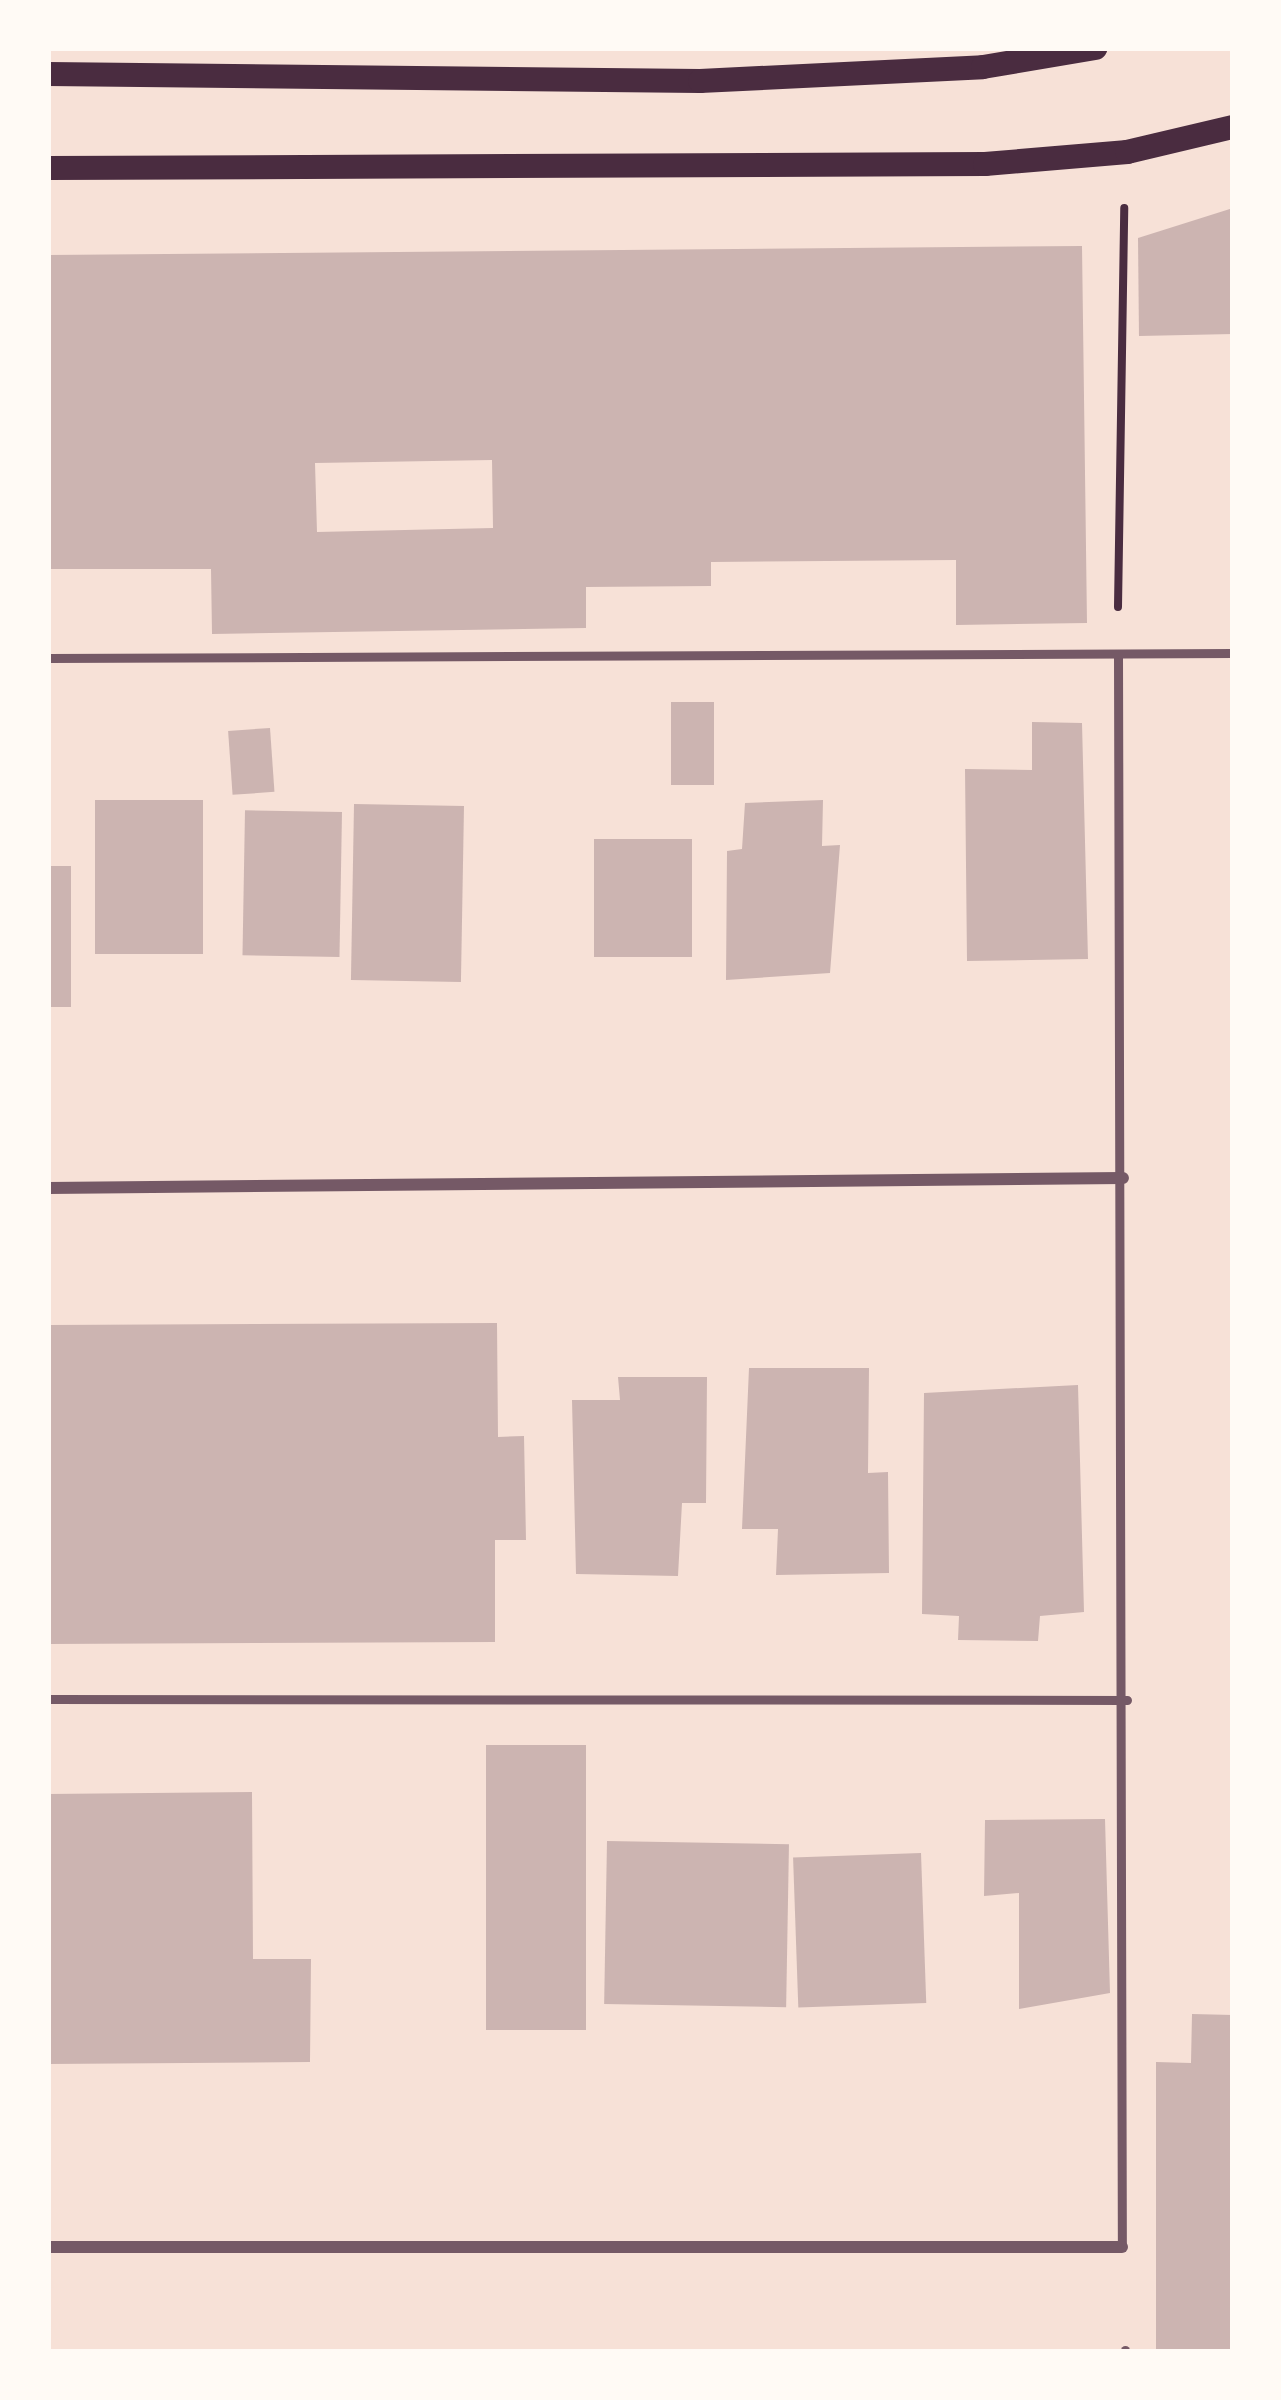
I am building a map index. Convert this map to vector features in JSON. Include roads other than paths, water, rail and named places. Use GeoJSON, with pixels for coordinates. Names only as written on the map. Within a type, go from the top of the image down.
{"type":"FeatureCollection","features":[{"type":"Feature","properties":{"kind":"main road"},"geometry":{"type":"LineString","coordinates":[[48,74],[700,81],[983,67],[1095,48]]}},
{"type":"Feature","properties":{"kind":"main road"},"geometry":{"type":"LineString","coordinates":[[48,168],[985,164],[1126,152],[1233,127]]}},
{"type":"Feature","properties":{"kind":"street"},"geometry":{"type":"LineString","coordinates":[[48,1188],[1123,1178]]}},
{"type":"Feature","properties":{"kind":"street"},"geometry":{"type":"LineString","coordinates":[[48,2247],[1122,2247]]}},
{"type":"Feature","properties":{"kind":"lane"},"geometry":{"type":"LineString","coordinates":[[48,658],[1233,653]]}},
{"type":"Feature","properties":{"kind":"lane"},"geometry":{"type":"LineString","coordinates":[[1118,656],[1127,1700],[1122,2247]]}},
{"type":"Feature","properties":{"kind":"lane"},"geometry":{"type":"LineString","coordinates":[[48,1700],[1127,1700]]}}]}
